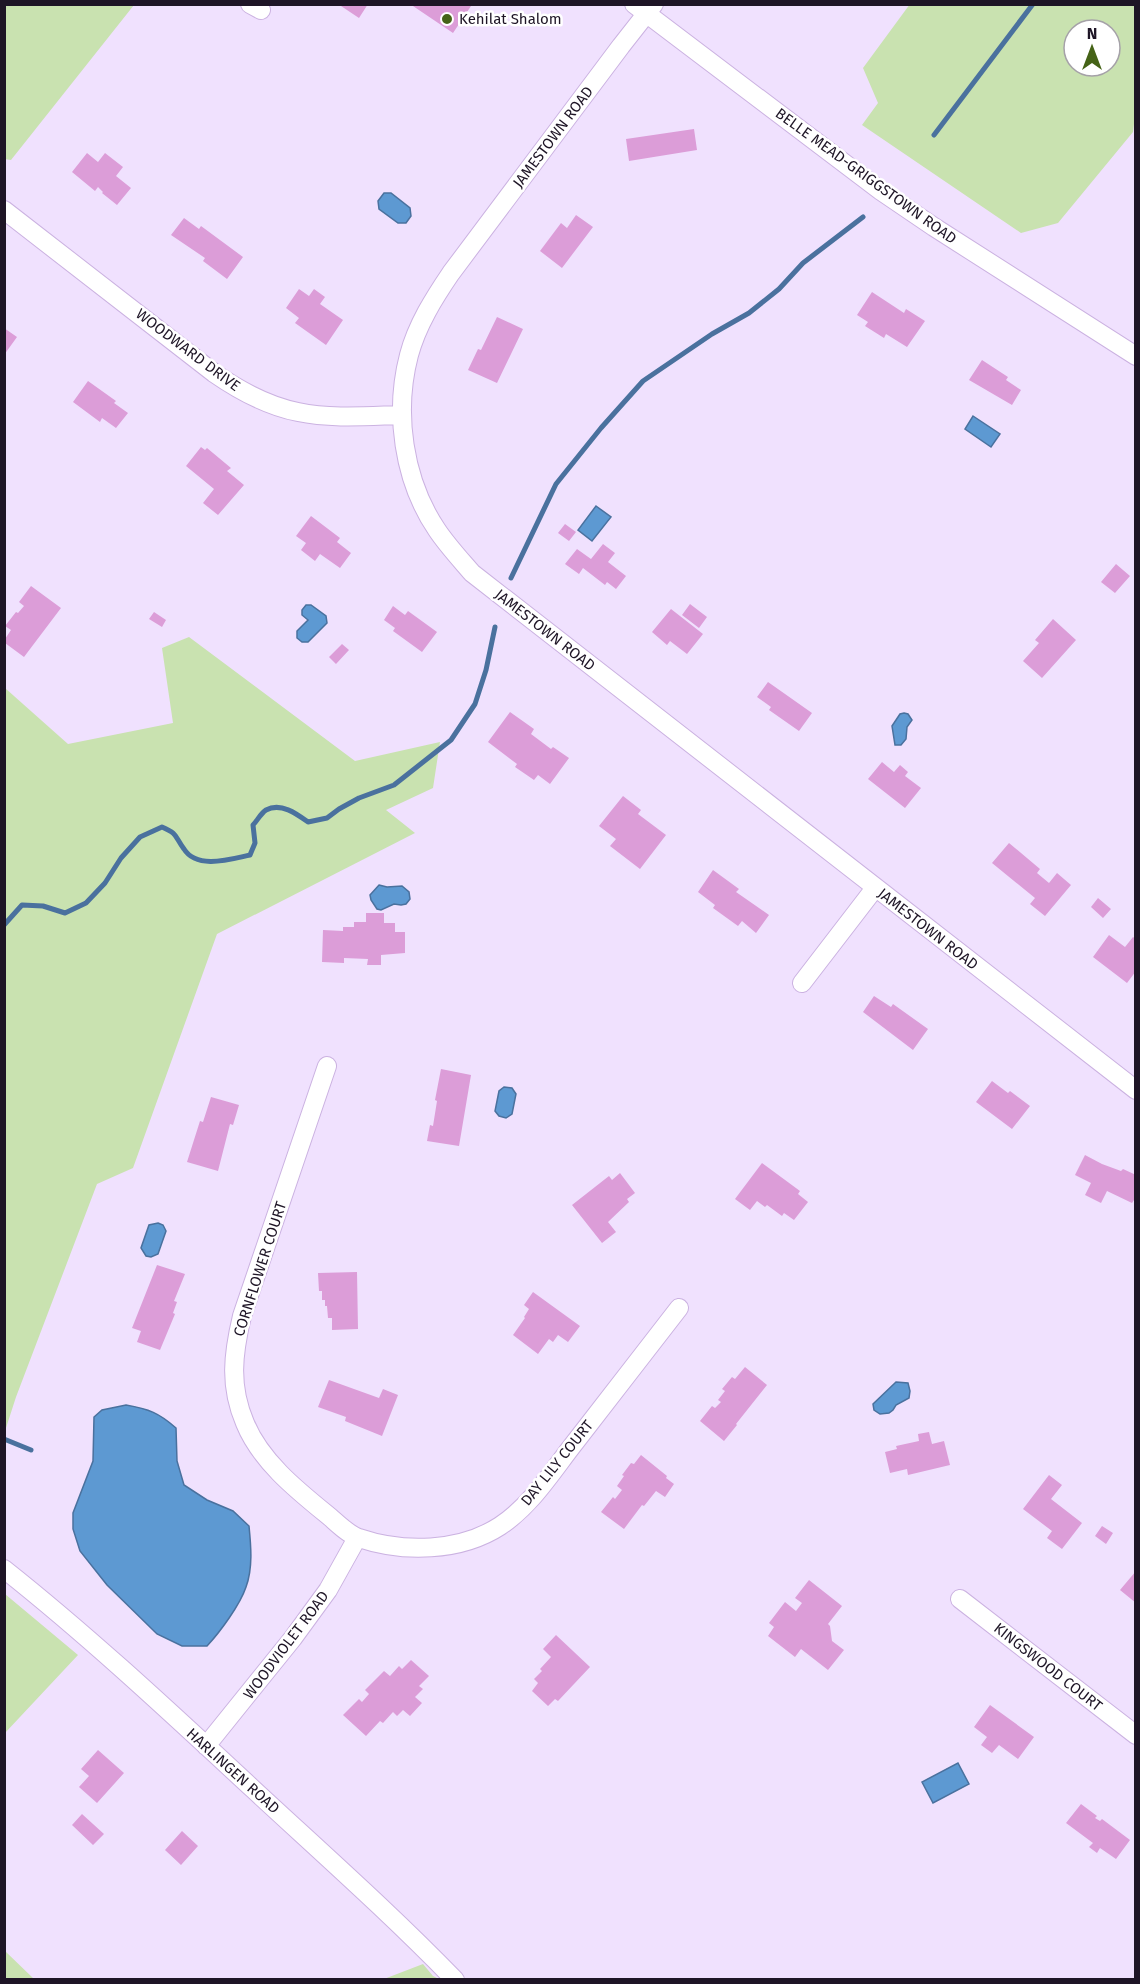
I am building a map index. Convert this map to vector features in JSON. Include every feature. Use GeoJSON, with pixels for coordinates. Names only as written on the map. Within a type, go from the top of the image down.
{"type":"FeatureCollection","features":[{"type":"Feature","properties":{"kind":"street","name":"BELLE MEAD-GRIGGSTOWN ROAD"},"geometry":{"type":"LineString","coordinates":[[645,7],[882,191],[934,227],[1136,356]]}},
{"type":"Feature","properties":{"kind":"street","name":"JAMESTOWN ROAD"},"geometry":{"type":"LineString","coordinates":[[645,7],[434,298],[419,328],[409,355],[401,415],[405,450],[422,503],[436,529],[472,573],[1136,1090]]}},
{"type":"Feature","properties":{"kind":"street","name":"WOODWARD DRIVE"},"geometry":{"type":"LineString","coordinates":[[4,210],[240,391],[270,404],[298,412],[330,416],[401,415]]}},
{"type":"Feature","properties":{"kind":"street"},"geometry":{"type":"LineString","coordinates":[[802,982],[875,888]]}},
{"type":"Feature","properties":{"kind":"street","name":"CORNFLOWER COURT"},"geometry":{"type":"LineString","coordinates":[[327,1066],[242,1316],[234,1348],[233,1374],[245,1423],[258,1447],[278,1471],[323,1512],[357,1538]]}},
{"type":"Feature","properties":{"kind":"street","name":"DAY LILY COURT"},"geometry":{"type":"LineString","coordinates":[[357,1538],[389,1545],[419,1548],[462,1542],[500,1526],[533,1496],[679,1308]]}},
{"type":"Feature","properties":{"kind":"street","name":"WOODVIOLET ROAD"},"geometry":{"type":"LineString","coordinates":[[206,1746],[321,1600],[357,1538]]}},
{"type":"Feature","properties":{"kind":"street","name":"HARLINGEN ROAD"},"geometry":{"type":"LineString","coordinates":[[4,1569],[206,1746],[414,1937],[455,1980]]}},
{"type":"Feature","properties":{"kind":"street","name":"KINGSWOOD COURT"},"geometry":{"type":"LineString","coordinates":[[960,1599],[1136,1735]]}},
{"type":"Feature","properties":{"kind":"green space"},"geometry":{"type":"Polygon","coordinates":[[[5,4],[134,5],[11,160],[4,159],[5,4]]]}},
{"type":"Feature","properties":{"kind":"green space"},"geometry":{"type":"Polygon","coordinates":[[[910,4],[1135,5],[1136,108],[1133,132],[1058,223],[1021,233],[862,125],[878,103],[863,68],[910,4]]]}},
{"type":"Feature","properties":{"kind":"green space"},"geometry":{"type":"Polygon","coordinates":[[[189,637],[355,761],[440,742],[433,788],[386,810],[415,833],[217,934],[133,1168],[97,1184],[5,1431],[5,688],[68,744],[173,723],[162,648],[189,637]]]}},
{"type":"Feature","properties":{"kind":"green space"},"geometry":{"type":"Polygon","coordinates":[[[5,1594],[78,1655],[4,1733],[5,1594]]]}},
{"type":"Feature","properties":{"kind":"green space"},"geometry":{"type":"Polygon","coordinates":[[[5,1951],[34,1979],[5,1979],[5,1951]]]}},
{"type":"Feature","properties":{"kind":"green space"},"geometry":{"type":"Polygon","coordinates":[[[423,1964],[433,1976],[439,1979],[384,1979],[423,1964]]]}},
{"type":"Feature","properties":{"kind":"water"},"geometry":{"type":"Polygon","coordinates":[[[384,193],[391,193],[410,208],[411,216],[406,223],[398,223],[379,209],[378,201],[384,193]]]}},
{"type":"Feature","properties":{"kind":"water"},"geometry":{"type":"Polygon","coordinates":[[[973,416],[1000,434],[991,447],[965,429],[973,416]]]}},
{"type":"Feature","properties":{"kind":"water"},"geometry":{"type":"Polygon","coordinates":[[[596,506],[611,517],[592,541],[578,530],[596,506]]]}},
{"type":"Feature","properties":{"kind":"water"},"geometry":{"type":"Polygon","coordinates":[[[306,605],[311,605],[326,616],[327,623],[308,642],[302,642],[297,638],[297,631],[308,620],[302,615],[302,610],[306,605]]]}},
{"type":"Feature","properties":{"kind":"water"},"geometry":{"type":"Polygon","coordinates":[[[900,714],[908,714],[912,720],[907,727],[906,739],[901,745],[895,745],[892,726],[900,714]]]}},
{"type":"Feature","properties":{"kind":"water"},"geometry":{"type":"Polygon","coordinates":[[[379,885],[402,886],[409,892],[410,899],[406,904],[394,904],[381,910],[377,909],[370,895],[379,885]]]}},
{"type":"Feature","properties":{"kind":"water"},"geometry":{"type":"Polygon","coordinates":[[[504,1087],[512,1088],[516,1094],[512,1114],[506,1118],[499,1116],[495,1111],[499,1091],[504,1087]]]}},
{"type":"Feature","properties":{"kind":"water"},"geometry":{"type":"Polygon","coordinates":[[[158,1223],[163,1225],[166,1231],[158,1254],[151,1257],[146,1256],[141,1248],[149,1225],[158,1223]]]}},
{"type":"Feature","properties":{"kind":"water"},"geometry":{"type":"Polygon","coordinates":[[[896,1382],[908,1383],[909,1398],[896,1405],[889,1413],[880,1414],[874,1410],[873,1404],[896,1382]]]}},
{"type":"Feature","properties":{"kind":"water"},"geometry":{"type":"Polygon","coordinates":[[[126,1405],[153,1412],[176,1428],[177,1461],[184,1485],[207,1500],[233,1511],[249,1526],[251,1565],[246,1587],[229,1618],[207,1646],[182,1646],[157,1634],[107,1585],[80,1551],[73,1529],[73,1513],[93,1461],[94,1417],[102,1410],[126,1405]]]}},
{"type":"Feature","properties":{"kind":"water"},"geometry":{"type":"Polygon","coordinates":[[[958,1763],[969,1784],[933,1803],[922,1782],[958,1763]]]}},
{"type":"Feature","properties":{"kind":"building"},"geometry":{"type":"Polygon","coordinates":[[[338,4],[368,4],[359,18],[338,4]]]}},
{"type":"Feature","properties":{"kind":"building","name":"Kehilat Shalom"},"geometry":{"type":"Polygon","coordinates":[[[410,4],[470,4],[471,6],[453,33],[410,4]]]}},
{"type":"Feature","properties":{"kind":"building"},"geometry":{"type":"Polygon","coordinates":[[[694,129],[697,150],[629,161],[626,139],[694,129]]]}},
{"type":"Feature","properties":{"kind":"building"},"geometry":{"type":"Polygon","coordinates":[[[87,153],[98,162],[105,153],[123,167],[116,176],[131,188],[117,205],[98,187],[95,191],[72,172],[87,153]]]}},
{"type":"Feature","properties":{"kind":"building"},"geometry":{"type":"Polygon","coordinates":[[[576,215],[593,227],[562,268],[540,251],[561,223],[567,228],[576,215]]]}},
{"type":"Feature","properties":{"kind":"building"},"geometry":{"type":"Polygon","coordinates":[[[184,218],[199,229],[201,226],[243,257],[227,279],[203,261],[205,258],[171,235],[184,218]]]}},
{"type":"Feature","properties":{"kind":"building"},"geometry":{"type":"Polygon","coordinates":[[[299,289],[309,296],[314,289],[325,297],[320,304],[343,320],[326,345],[295,323],[299,318],[286,308],[299,289]]]}},
{"type":"Feature","properties":{"kind":"building"},"geometry":{"type":"Polygon","coordinates":[[[872,292],[904,313],[906,309],[925,321],[907,347],[886,334],[884,338],[865,326],[868,322],[857,315],[872,292]]]}},
{"type":"Feature","properties":{"kind":"building"},"geometry":{"type":"Polygon","coordinates":[[[497,317],[523,329],[497,383],[468,370],[478,349],[481,350],[497,317]]]}},
{"type":"Feature","properties":{"kind":"building"},"geometry":{"type":"Polygon","coordinates":[[[4,328],[17,337],[4,355],[4,328]]]}},
{"type":"Feature","properties":{"kind":"building"},"geometry":{"type":"Polygon","coordinates":[[[982,360],[1008,377],[1006,380],[1021,390],[1012,405],[969,380],[982,360]]]}},
{"type":"Feature","properties":{"kind":"building"},"geometry":{"type":"Polygon","coordinates":[[[88,381],[116,401],[114,403],[128,413],[116,428],[102,418],[100,422],[73,402],[88,381]]]}},
{"type":"Feature","properties":{"kind":"building"},"geometry":{"type":"Polygon","coordinates":[[[201,447],[205,450],[207,448],[231,468],[227,471],[244,485],[218,515],[203,503],[214,489],[186,466],[201,447]]]}},
{"type":"Feature","properties":{"kind":"building"},"geometry":{"type":"Polygon","coordinates":[[[311,516],[340,538],[337,542],[351,553],[340,568],[320,554],[315,561],[301,550],[306,543],[296,536],[311,516]]]}},
{"type":"Feature","properties":{"kind":"building"},"geometry":{"type":"Polygon","coordinates":[[[565,524],[576,532],[569,541],[558,533],[565,524]]]}},
{"type":"Feature","properties":{"kind":"building"},"geometry":{"type":"Polygon","coordinates":[[[603,544],[615,553],[608,562],[626,576],[616,589],[607,582],[605,585],[583,568],[579,574],[565,564],[577,549],[591,559],[603,544]]]}},
{"type":"Feature","properties":{"kind":"building"},"geometry":{"type":"Polygon","coordinates":[[[1116,564],[1130,576],[1115,593],[1101,582],[1116,564]]]}},
{"type":"Feature","properties":{"kind":"building"},"geometry":{"type":"Polygon","coordinates":[[[31,586],[61,608],[24,657],[5,643],[11,630],[5,626],[24,606],[19,602],[31,586]]]}},
{"type":"Feature","properties":{"kind":"building"},"geometry":{"type":"Polygon","coordinates":[[[690,604],[707,617],[699,628],[682,615],[690,604]]]}},
{"type":"Feature","properties":{"kind":"building"},"geometry":{"type":"Polygon","coordinates":[[[393,606],[405,615],[408,611],[437,632],[422,652],[393,631],[395,628],[384,620],[393,606]]]}},
{"type":"Feature","properties":{"kind":"building"},"geometry":{"type":"Polygon","coordinates":[[[671,609],[703,634],[687,654],[670,641],[667,645],[652,632],[671,609]]]}},
{"type":"Feature","properties":{"kind":"building"},"geometry":{"type":"Polygon","coordinates":[[[154,612],[166,620],[162,627],[149,619],[154,612]]]}},
{"type":"Feature","properties":{"kind":"building"},"geometry":{"type":"Polygon","coordinates":[[[1053,619],[1076,640],[1042,678],[1023,661],[1039,643],[1035,640],[1053,619]]]}},
{"type":"Feature","properties":{"kind":"building"},"geometry":{"type":"Polygon","coordinates":[[[342,644],[349,650],[336,664],[329,657],[342,644]]]}},
{"type":"Feature","properties":{"kind":"building"},"geometry":{"type":"Polygon","coordinates":[[[768,682],[812,713],[799,731],[769,710],[771,707],[757,697],[768,682]]]}},
{"type":"Feature","properties":{"kind":"building"},"geometry":{"type":"Polygon","coordinates":[[[510,712],[534,729],[531,734],[551,749],[553,747],[569,758],[550,784],[538,775],[534,780],[515,767],[517,764],[488,742],[510,712]]]}},
{"type":"Feature","properties":{"kind":"building"},"geometry":{"type":"Polygon","coordinates":[[[882,762],[894,772],[900,765],[908,772],[905,776],[921,788],[905,808],[868,779],[882,762]]]}},
{"type":"Feature","properties":{"kind":"building"},"geometry":{"type":"Polygon","coordinates":[[[623,796],[641,810],[638,814],[666,835],[640,869],[610,846],[616,839],[599,826],[623,796]]]}},
{"type":"Feature","properties":{"kind":"building"},"geometry":{"type":"Polygon","coordinates":[[[1009,843],[1040,869],[1037,873],[1049,883],[1057,873],[1071,885],[1045,916],[1030,904],[1035,898],[992,863],[1009,843]]]}},
{"type":"Feature","properties":{"kind":"building"},"geometry":{"type":"Polygon","coordinates":[[[713,870],[739,889],[736,892],[769,915],[756,933],[742,921],[738,926],[713,908],[715,905],[698,892],[713,870]]]}},
{"type":"Feature","properties":{"kind":"building"},"geometry":{"type":"Polygon","coordinates":[[[1098,898],[1111,909],[1103,918],[1091,907],[1098,898]]]}},
{"type":"Feature","properties":{"kind":"building"},"geometry":{"type":"Polygon","coordinates":[[[366,913],[384,913],[384,923],[395,923],[395,932],[405,932],[405,953],[381,955],[381,965],[367,965],[368,959],[344,958],[344,963],[322,962],[323,930],[343,931],[343,927],[354,927],[354,922],[366,922],[366,913]]]}},
{"type":"Feature","properties":{"kind":"building"},"geometry":{"type":"Polygon","coordinates":[[[1109,935],[1125,947],[1133,937],[1136,939],[1136,971],[1127,983],[1093,957],[1109,935]]]}},
{"type":"Feature","properties":{"kind":"building"},"geometry":{"type":"Polygon","coordinates":[[[874,996],[891,1007],[893,1004],[928,1029],[913,1050],[863,1012],[874,996]]]}},
{"type":"Feature","properties":{"kind":"building"},"geometry":{"type":"Polygon","coordinates":[[[441,1069],[471,1075],[459,1146],[427,1141],[430,1125],[433,1126],[441,1069]]]}},
{"type":"Feature","properties":{"kind":"building"},"geometry":{"type":"Polygon","coordinates":[[[992,1081],[1030,1106],[1012,1129],[976,1102],[992,1081]]]}},
{"type":"Feature","properties":{"kind":"building"},"geometry":{"type":"Polygon","coordinates":[[[211,1097],[239,1105],[233,1125],[230,1124],[218,1171],[187,1162],[200,1121],[203,1122],[211,1097]]]}},
{"type":"Feature","properties":{"kind":"building"},"geometry":{"type":"Polygon","coordinates":[[[1085,1155],[1102,1164],[1136,1175],[1136,1197],[1132,1203],[1107,1191],[1101,1203],[1085,1195],[1091,1183],[1075,1175],[1085,1155]]]}},
{"type":"Feature","properties":{"kind":"building"},"geometry":{"type":"Polygon","coordinates":[[[762,1163],[800,1191],[798,1194],[808,1202],[794,1220],[784,1213],[782,1216],[757,1201],[750,1210],[735,1199],[762,1163]]]}},
{"type":"Feature","properties":{"kind":"building"},"geometry":{"type":"Polygon","coordinates":[[[620,1173],[635,1193],[608,1222],[616,1232],[602,1243],[572,1205],[609,1176],[612,1180],[620,1173]]]}},
{"type":"Feature","properties":{"kind":"building"},"geometry":{"type":"Polygon","coordinates":[[[157,1265],[185,1274],[174,1301],[177,1302],[173,1313],[175,1314],[160,1350],[137,1342],[141,1331],[132,1328],[157,1265]]]}},
{"type":"Feature","properties":{"kind":"building"},"geometry":{"type":"Polygon","coordinates":[[[357,1272],[358,1329],[332,1330],[332,1318],[328,1318],[325,1300],[322,1300],[322,1291],[319,1291],[318,1273],[357,1272]]]}},
{"type":"Feature","properties":{"kind":"building"},"geometry":{"type":"Polygon","coordinates":[[[533,1292],[580,1326],[568,1342],[558,1335],[553,1342],[549,1339],[538,1354],[513,1335],[525,1318],[529,1309],[524,1305],[533,1292]]]}},
{"type":"Feature","properties":{"kind":"building"},"geometry":{"type":"Polygon","coordinates":[[[745,1367],[767,1385],[724,1441],[700,1421],[712,1406],[715,1408],[721,1402],[718,1400],[725,1391],[722,1389],[745,1367]]]}},
{"type":"Feature","properties":{"kind":"building"},"geometry":{"type":"Polygon","coordinates":[[[329,1380],[379,1398],[383,1389],[398,1395],[382,1436],[345,1421],[346,1417],[318,1407],[329,1380]]]}},
{"type":"Feature","properties":{"kind":"building"},"geometry":{"type":"Polygon","coordinates":[[[929,1432],[932,1444],[944,1441],[950,1465],[908,1475],[907,1469],[890,1473],[885,1452],[897,1449],[896,1446],[919,1441],[918,1434],[929,1432]]]}},
{"type":"Feature","properties":{"kind":"building"},"geometry":{"type":"Polygon","coordinates":[[[641,1455],[674,1484],[665,1497],[656,1491],[624,1529],[601,1512],[622,1490],[617,1486],[624,1476],[622,1475],[641,1455]]]}},
{"type":"Feature","properties":{"kind":"building"},"geometry":{"type":"Polygon","coordinates":[[[1049,1475],[1062,1485],[1051,1499],[1082,1523],[1062,1549],[1047,1538],[1052,1531],[1023,1509],[1049,1475]]]}},
{"type":"Feature","properties":{"kind":"building"},"geometry":{"type":"Polygon","coordinates":[[[1102,1526],[1113,1533],[1106,1544],[1095,1536],[1102,1526]]]}},
{"type":"Feature","properties":{"kind":"building"},"geometry":{"type":"Polygon","coordinates":[[[1136,1571],[1136,1603],[1120,1590],[1136,1571]]]}},
{"type":"Feature","properties":{"kind":"building"},"geometry":{"type":"Polygon","coordinates":[[[809,1580],[842,1606],[828,1624],[832,1641],[844,1650],[828,1670],[801,1649],[795,1657],[768,1636],[774,1627],[769,1623],[785,1602],[796,1611],[802,1603],[795,1598],[809,1580]]]}},
{"type":"Feature","properties":{"kind":"building"},"geometry":{"type":"Polygon","coordinates":[[[556,1635],[590,1667],[558,1701],[555,1699],[548,1706],[532,1691],[538,1683],[534,1679],[551,1657],[543,1649],[556,1635]]]}},
{"type":"Feature","properties":{"kind":"building"},"geometry":{"type":"Polygon","coordinates":[[[411,1660],[429,1676],[419,1686],[423,1689],[415,1697],[422,1703],[410,1716],[403,1710],[397,1716],[393,1712],[383,1723],[380,1721],[366,1736],[343,1715],[359,1699],[362,1702],[369,1694],[365,1690],[384,1671],[390,1676],[399,1666],[402,1669],[411,1660]]]}},
{"type":"Feature","properties":{"kind":"building"},"geometry":{"type":"Polygon","coordinates":[[[990,1705],[1034,1737],[1018,1759],[999,1745],[992,1753],[981,1745],[987,1737],[974,1727],[990,1705]]]}},
{"type":"Feature","properties":{"kind":"building"},"geometry":{"type":"Polygon","coordinates":[[[98,1750],[124,1773],[97,1803],[79,1787],[89,1776],[81,1769],[98,1750]]]}},
{"type":"Feature","properties":{"kind":"building"},"geometry":{"type":"Polygon","coordinates":[[[1081,1804],[1097,1816],[1095,1818],[1100,1821],[1102,1819],[1130,1840],[1116,1859],[1100,1848],[1097,1853],[1089,1847],[1093,1843],[1066,1823],[1081,1804]]]}},
{"type":"Feature","properties":{"kind":"building"},"geometry":{"type":"Polygon","coordinates":[[[82,1814],[104,1834],[93,1845],[72,1825],[82,1814]]]}},
{"type":"Feature","properties":{"kind":"building"},"geometry":{"type":"Polygon","coordinates":[[[182,1831],[198,1846],[181,1865],[165,1850],[182,1831]]]}},
{"type":"Feature","properties":{"kind":"waterway"},"geometry":{"type":"LineString","coordinates":[[934,135],[1033,4]]}},
{"type":"Feature","properties":{"kind":"waterway"},"geometry":{"type":"LineString","coordinates":[[511,578],[556,484],[643,381],[712,334],[749,313],[779,289],[803,263],[863,217]]}},
{"type":"Feature","properties":{"kind":"waterway"},"geometry":{"type":"LineString","coordinates":[[4,925],[22,905],[43,906],[65,913],[86,903],[105,883],[121,858],[140,837],[162,827],[173,833],[184,849],[197,859],[224,860],[250,855],[255,843],[253,825],[266,810],[283,808],[308,822],[327,818],[359,798],[394,785],[451,740],[475,704],[486,670],[495,627]]}},
{"type":"Feature","properties":{"kind":"waterway"},"geometry":{"type":"LineString","coordinates":[[4,1439],[31,1450]]}},
{"type":"Feature","properties":{"kind":"place","name":"Kehilat Shalom"},"geometry":{"type":"Point","coordinates":[447,19]}}]}
